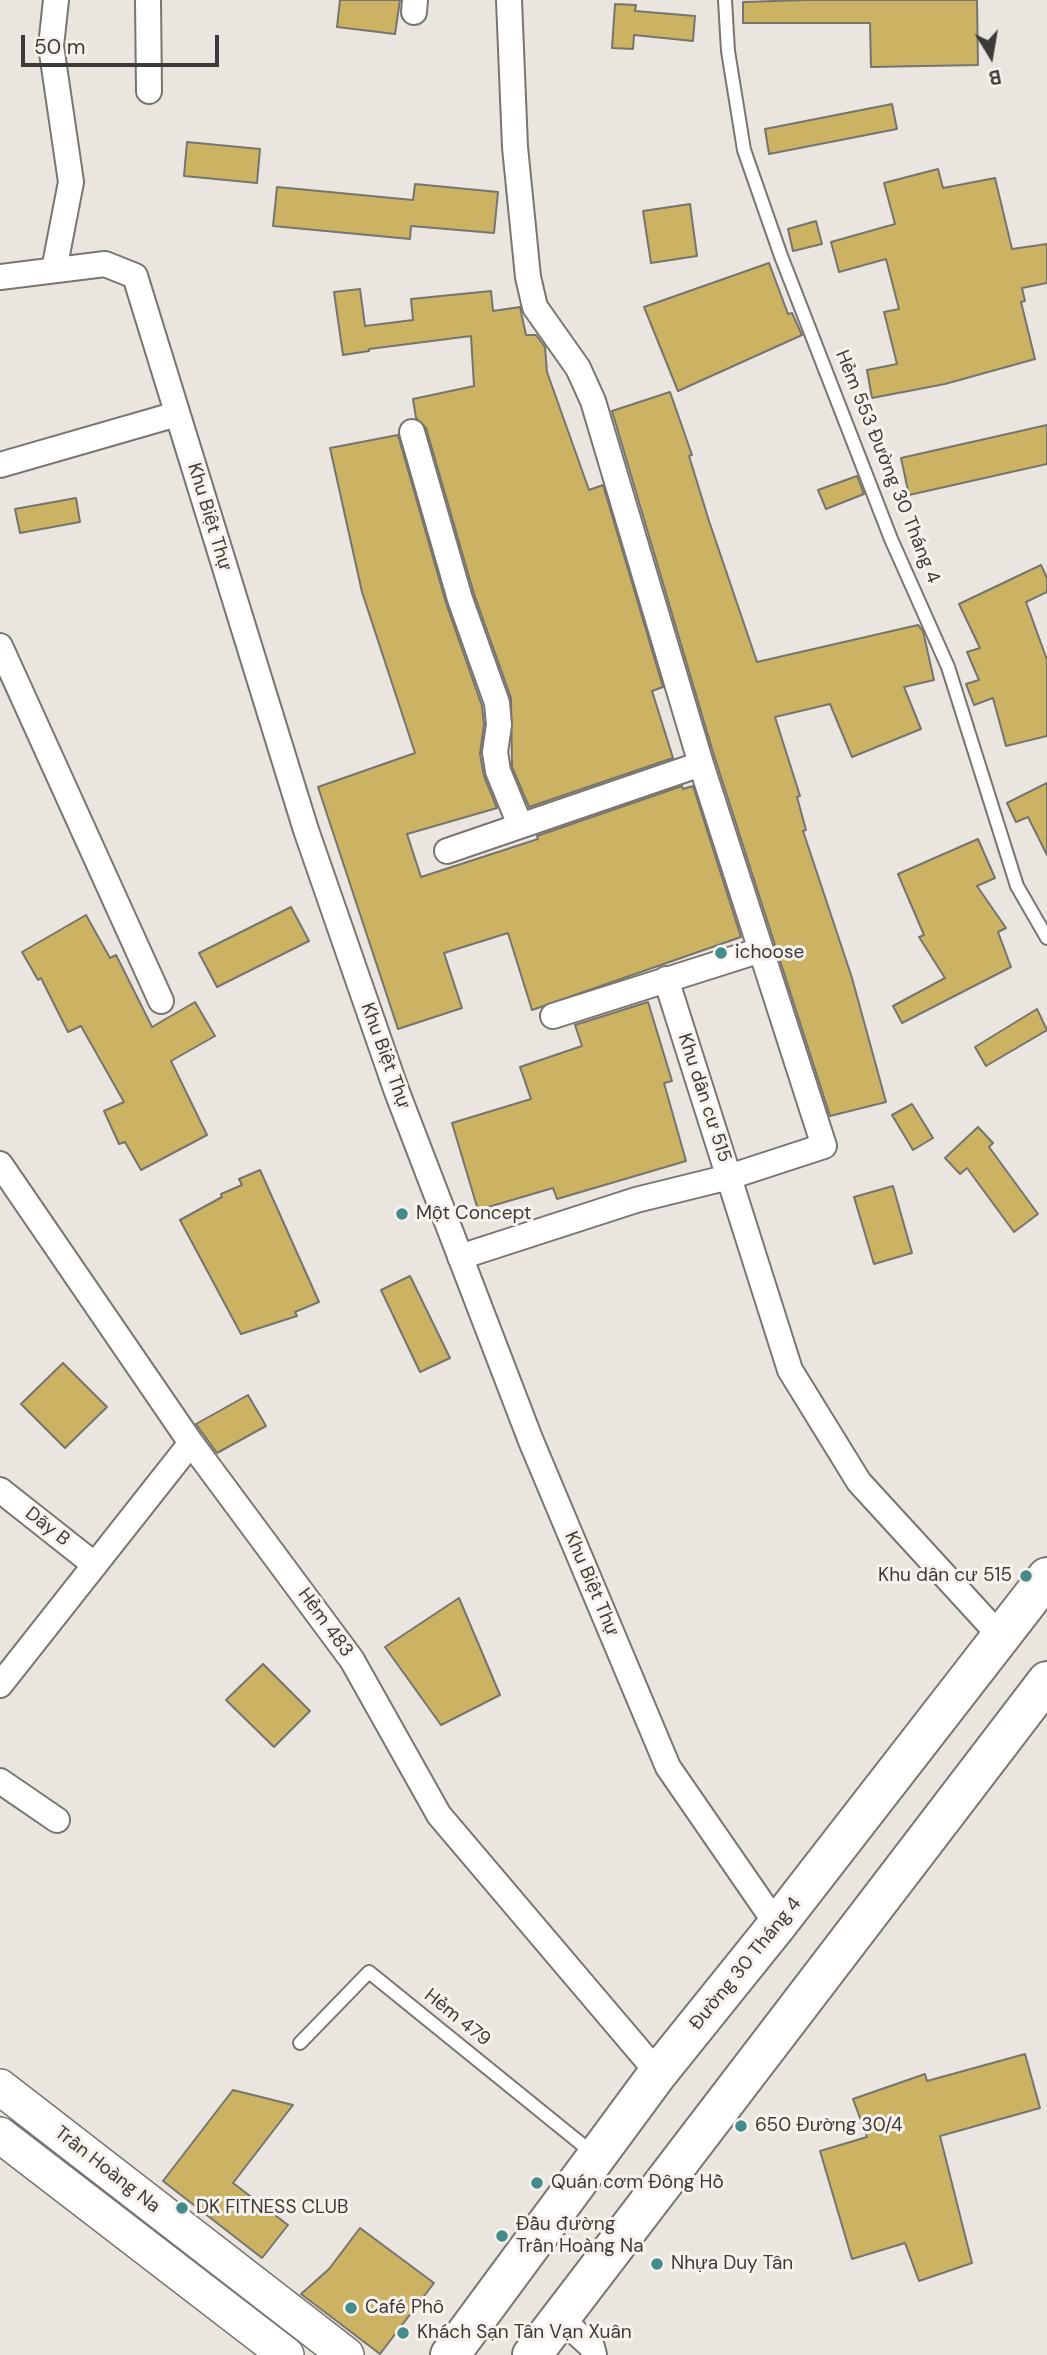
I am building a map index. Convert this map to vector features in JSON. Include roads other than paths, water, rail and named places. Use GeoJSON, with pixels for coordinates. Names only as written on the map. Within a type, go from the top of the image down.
{"type":"FeatureCollection","features":[{"type":"Feature","properties":{"kind":"main road","name":"Đường 30 Tháng 4"},"geometry":{"type":"LineString","coordinates":[[450,2355],[657,2073],[777,1925],[1047,1577]]}},
{"type":"Feature","properties":{"kind":"main road"},"geometry":{"type":"LineString","coordinates":[[532,2355],[1047,1681]]}},
{"type":"Feature","properties":{"kind":"main road","name":"Trần Hoàng Na"},"geometry":{"type":"LineString","coordinates":[[0,2087],[346,2355]]}},
{"type":"Feature","properties":{"kind":"main road","name":"Trần Hoàng Na"},"geometry":{"type":"LineString","coordinates":[[0,2135],[286,2355]]}},
{"type":"Feature","properties":{"kind":"street"},"geometry":{"type":"LineString","coordinates":[[54,270],[71,182],[51,46],[56,0]]}},
{"type":"Feature","properties":{"kind":"street"},"geometry":{"type":"LineString","coordinates":[[148,0],[149,91]]}},
{"type":"Feature","properties":{"kind":"street"},"geometry":{"type":"LineString","coordinates":[[460,1257],[636,1200],[729,1177],[824,1146],[701,764],[593,401],[578,368],[535,307],[528,277],[515,147],[509,0]]}},
{"type":"Feature","properties":{"kind":"street","name":"Khu Biệt Thự"},"geometry":{"type":"LineString","coordinates":[[0,277],[105,264],[135,276],[306,830],[397,1092],[531,1441],[668,1767],[777,1925]]}},
{"type":"Feature","properties":{"kind":"street"},"geometry":{"type":"LineString","coordinates":[[0,465],[177,414]]}},
{"type":"Feature","properties":{"kind":"street"},"geometry":{"type":"LineString","coordinates":[[412,432],[460,599],[498,703],[499,725],[495,752],[498,771],[520,825]]}},
{"type":"Feature","properties":{"kind":"street"},"geometry":{"type":"LineString","coordinates":[[0,646],[161,1001]]}},
{"type":"Feature","properties":{"kind":"street"},"geometry":{"type":"LineString","coordinates":[[447,851],[701,764]]}},
{"type":"Feature","properties":{"kind":"street"},"geometry":{"type":"LineString","coordinates":[[552,1016],[761,950]]}},
{"type":"Feature","properties":{"kind":"street","name":"Khu dân cư 515"},"geometry":{"type":"LineString","coordinates":[[666,979],[790,1370],[859,1482],[1002,1638]]}},
{"type":"Feature","properties":{"kind":"street","name":"Hẻm 483"},"geometry":{"type":"LineString","coordinates":[[0,1164],[191,1443],[352,1660],[439,1815],[657,2073]]}},
{"type":"Feature","properties":{"kind":"street"},"geometry":{"type":"LineString","coordinates":[[0,1685],[191,1443]]}},
{"type":"Feature","properties":{"kind":"street","name":"Dãy B"},"geometry":{"type":"LineString","coordinates":[[0,1490],[95,1564]]}},
{"type":"Feature","properties":{"kind":"street"},"geometry":{"type":"LineString","coordinates":[[0,1781],[57,1820]]}},
{"type":"Feature","properties":{"kind":"street"},"geometry":{"type":"LineString","coordinates":[[561,2319],[593,2347],[594,2355]]}},
{"type":"Feature","properties":{"kind":"lane","name":"Hẻm 553 Đường 30 Tháng 4"},"geometry":{"type":"LineString","coordinates":[[725,0],[728,51],[744,150],[781,256],[891,539],[948,667],[1017,886],[1047,938]]}},
{"type":"Feature","properties":{"kind":"lane","name":"Hẻm 479"},"geometry":{"type":"LineString","coordinates":[[300,2043],[369,1972],[597,2157]]}},
{"type":"Feature","properties":{"kind":"place","name":"ichoose"},"geometry":{"type":"Point","coordinates":[721,953]}},
{"type":"Feature","properties":{"kind":"place","name":"Một Concept"},"geometry":{"type":"Point","coordinates":[402,1214]}},
{"type":"Feature","properties":{"kind":"place","name":"Khu dân cư 515"},"geometry":{"type":"Point","coordinates":[1026,1576]}},
{"type":"Feature","properties":{"kind":"place","name":"650 Đường 30/4"},"geometry":{"type":"Point","coordinates":[741,2126]}},
{"type":"Feature","properties":{"kind":"place","name":"Quán cơm Đông Hồ"},"geometry":{"type":"Point","coordinates":[537,2183]}},
{"type":"Feature","properties":{"kind":"place","name":"DK FITNESS CLUB"},"geometry":{"type":"Point","coordinates":[182,2208]}},
{"type":"Feature","properties":{"kind":"place","name":"Đầu đường Trần Hoàng Na"},"geometry":{"type":"Point","coordinates":[502,2236]}},
{"type":"Feature","properties":{"kind":"place","name":"Nhựa Duy Tân"},"geometry":{"type":"Point","coordinates":[657,2264]}},
{"type":"Feature","properties":{"kind":"place","name":"Café Phô"},"geometry":{"type":"Point","coordinates":[351,2308]}},
{"type":"Feature","properties":{"kind":"place","name":"Khách Sạn Tân Vạn Xuân"},"geometry":{"type":"Point","coordinates":[403,2333]}}]}
